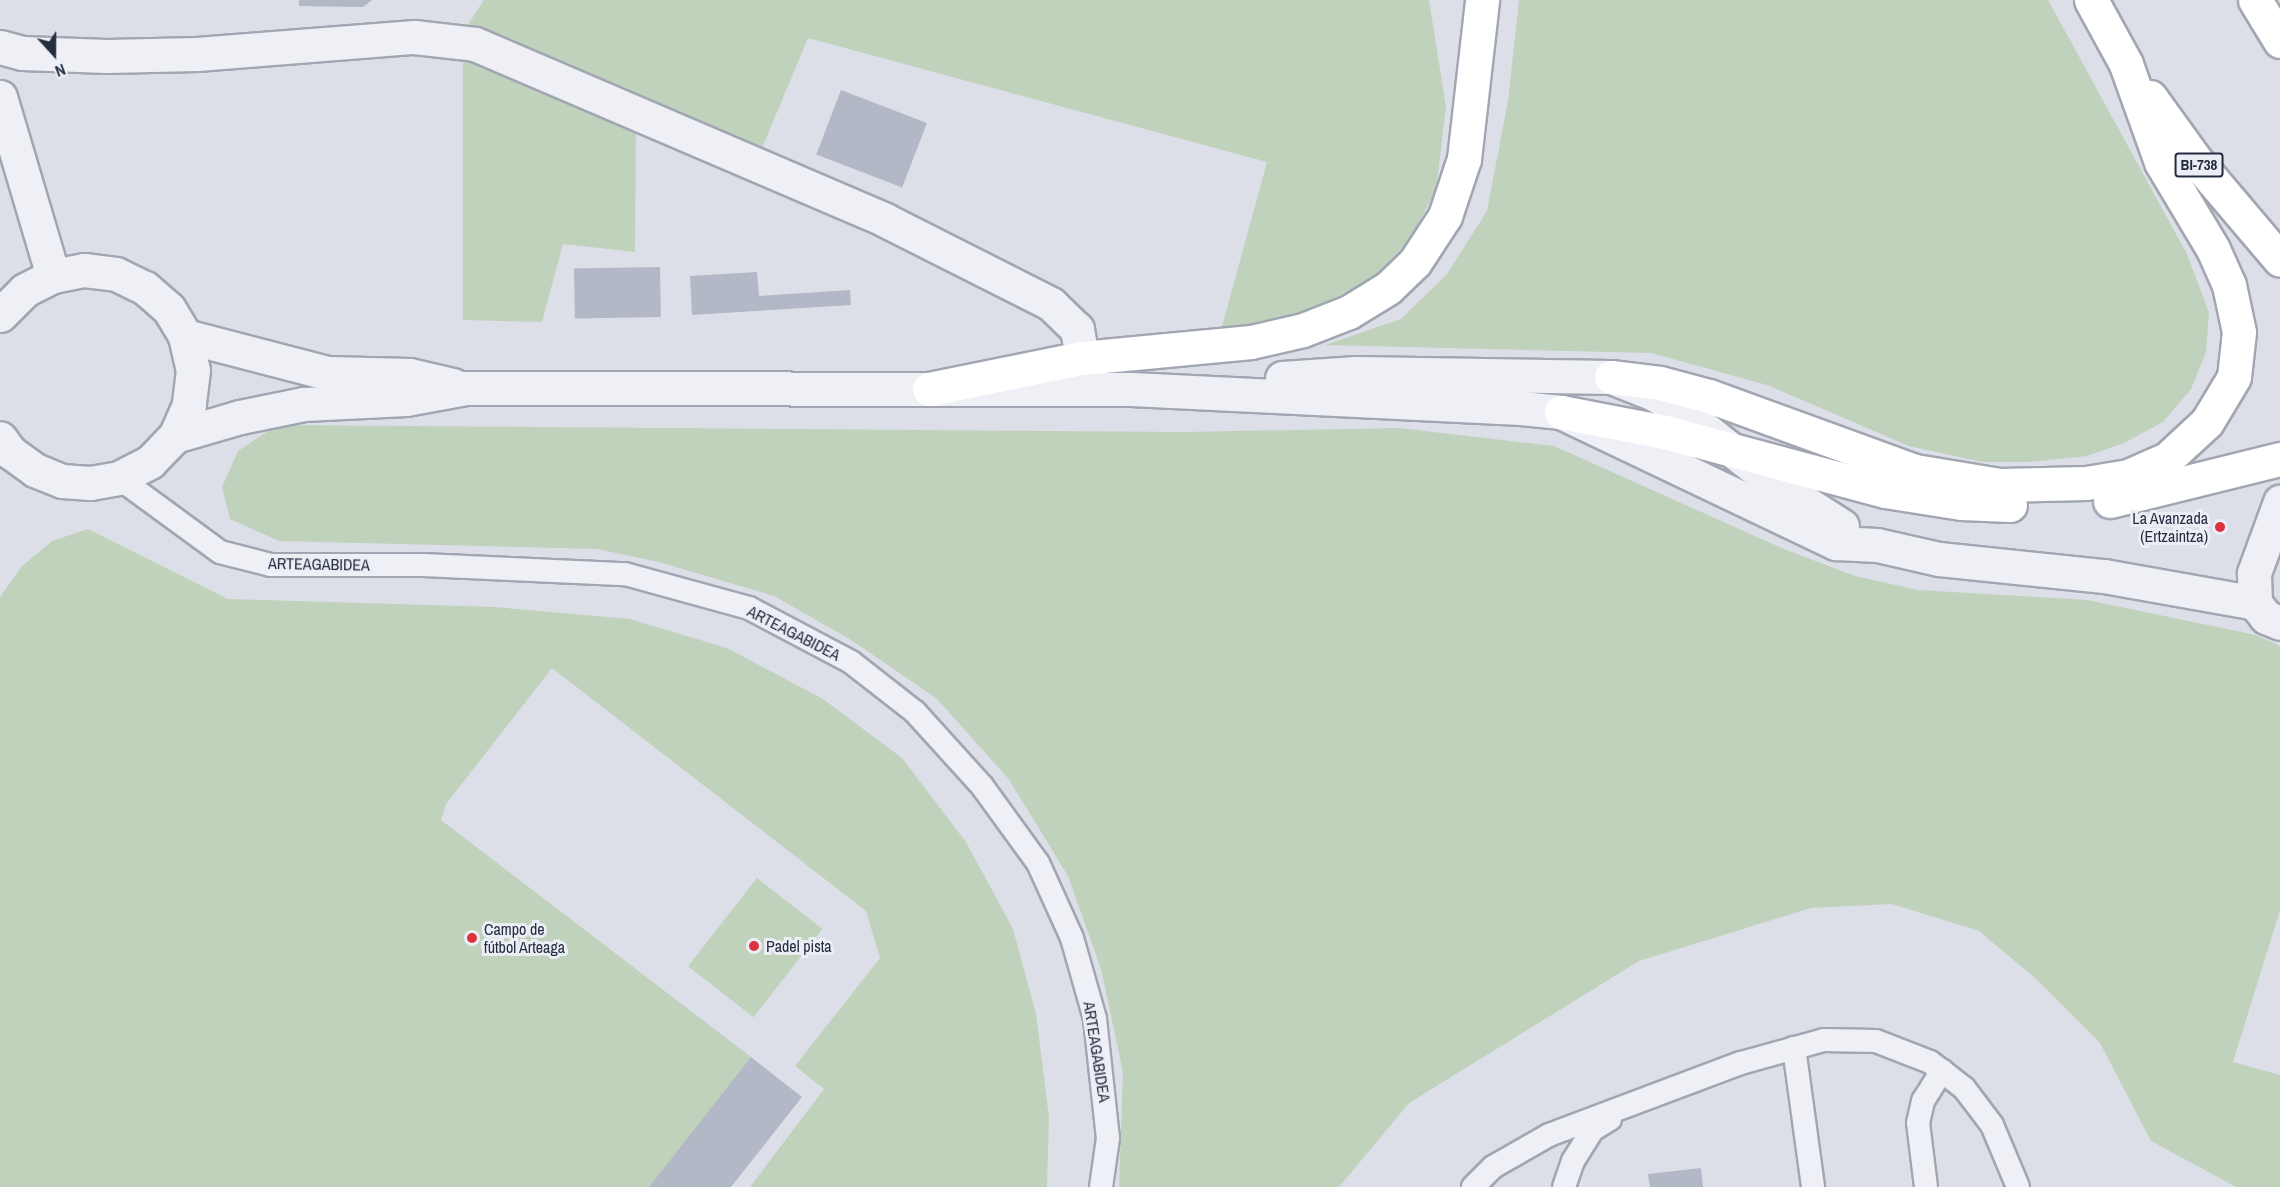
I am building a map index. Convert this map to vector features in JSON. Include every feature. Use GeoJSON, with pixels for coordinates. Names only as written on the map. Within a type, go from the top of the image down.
{"type":"FeatureCollection","features":[{"type":"Feature","properties":{"kind":"main road"},"geometry":{"type":"LineString","coordinates":[[929,389],[1082,358],[1251,342],[1303,330],[1349,312],[1388,288],[1415,262],[1444,216],[1464,159],[1482,0]]}},
{"type":"Feature","properties":{"kind":"main road","name":"BI-738"},"geometry":{"type":"LineString","coordinates":[[2091,0],[2126,64],[2197,162],[2280,260]]}},
{"type":"Feature","properties":{"kind":"main road"},"geometry":{"type":"LineString","coordinates":[[2255,0],[2280,40]]}},
{"type":"Feature","properties":{"kind":"main road"},"geometry":{"type":"LineString","coordinates":[[1611,377],[1660,383],[1710,396],[1915,471],[2000,485],[2086,483],[2128,476],[2167,459],[2207,422],[2234,376],[2239,332],[2229,285],[2213,249],[2161,162],[2126,64]]}},
{"type":"Feature","properties":{"kind":"main road"},"geometry":{"type":"LineString","coordinates":[[1561,412],[1736,450],[1885,491],[1961,503],[2026,506],[2110,501],[2280,459]]}},
{"type":"Feature","properties":{"kind":"street"},"geometry":{"type":"LineString","coordinates":[[0,47],[22,53],[107,56],[197,54],[414,37],[475,44],[885,220],[1051,304],[1077,329],[1082,358]]}},
{"type":"Feature","properties":{"kind":"street"},"geometry":{"type":"LineString","coordinates":[[0,97],[52,276]]}},
{"type":"Feature","properties":{"kind":"street"},"geometry":{"type":"LineString","coordinates":[[0,315],[25,290],[52,276],[84,270],[116,274],[145,288],[169,309],[185,336],[193,370],[189,405],[174,436],[150,462],[119,478],[90,483],[62,481],[34,470],[10,452],[0,438]]}},
{"type":"Feature","properties":{"kind":"street"},"geometry":{"type":"LineString","coordinates":[[185,336],[327,373],[410,375],[466,388]]}},
{"type":"Feature","properties":{"kind":"street"},"geometry":{"type":"LineString","coordinates":[[1131,389],[1356,373],[1611,377],[1654,394],[1736,450],[1767,478],[1877,545]]}},
{"type":"Feature","properties":{"kind":"street"},"geometry":{"type":"LineString","coordinates":[[174,436],[240,417],[304,404],[406,399],[466,388],[1131,389],[1561,412],[1836,543],[1877,545],[1939,559],[2104,576],[2255,603]]}},
{"type":"Feature","properties":{"kind":"street"},"geometry":{"type":"LineString","coordinates":[[2280,502],[2254,573],[2255,603],[2265,617],[2280,623]]}},
{"type":"Feature","properties":{"kind":"lane","name":"ARTEAGABIDEA"},"geometry":{"type":"LineString","coordinates":[[119,478],[220,552],[271,565],[423,565],[625,574],[749,608],[851,662],[930,729],[982,786],[1038,864],[1072,938],[1095,1019],[1108,1138],[1101,1187]]}},
{"type":"Feature","properties":{"kind":"lane"},"geometry":{"type":"LineString","coordinates":[[1473,1187],[1493,1167],[1549,1135],[1741,1063],[1824,1040],[1876,1041],[1930,1062],[1942,1071],[1964,1088],[1992,1125],[2018,1187]]}},
{"type":"Feature","properties":{"kind":"lane"},"geometry":{"type":"LineString","coordinates":[[1794,1048],[1813,1187]]}},
{"type":"Feature","properties":{"kind":"lane"},"geometry":{"type":"LineString","coordinates":[[1926,1187],[1918,1123],[1923,1101],[1942,1071]]}},
{"type":"Feature","properties":{"kind":"lane"},"geometry":{"type":"LineString","coordinates":[[1564,1187],[1573,1161],[1593,1130],[1639,1101]]}},
{"type":"Feature","properties":{"kind":"green space"},"geometry":{"type":"Polygon","coordinates":[[[484,0],[1429,0],[1446,107],[1436,190],[1410,239],[1373,278],[1315,308],[1220,334],[1267,162],[808,38],[752,172],[636,123],[635,252],[563,244],[542,322],[463,320],[463,32],[484,0]]]}},
{"type":"Feature","properties":{"kind":"green space"},"geometry":{"type":"Polygon","coordinates":[[[1519,0],[2048,0],[2187,254],[2209,312],[2206,352],[2191,389],[2163,422],[2124,443],[2087,456],[2030,462],[1982,462],[1909,446],[1767,385],[1651,353],[1325,345],[1401,319],[1447,274],[1487,211],[1508,101],[1519,0]]]}},
{"type":"Feature","properties":{"kind":"green space"},"geometry":{"type":"Polygon","coordinates":[[[277,425],[1184,432],[1399,428],[1554,446],[1784,549],[1855,576],[1918,590],[2087,600],[2256,635],[2280,646],[2280,910],[2233,1062],[2280,1075],[2280,1187],[2236,1187],[2151,1141],[2100,1043],[2035,978],[1979,931],[1892,904],[1811,908],[1639,961],[1409,1103],[1339,1187],[1119,1187],[1123,1072],[1101,969],[1068,876],[1008,778],[936,698],[851,640],[774,596],[659,562],[597,549],[279,541],[230,519],[222,487],[238,451],[277,425]]]}},
{"type":"Feature","properties":{"kind":"green space"},"geometry":{"type":"Polygon","coordinates":[[[88,529],[228,599],[495,607],[630,619],[727,648],[823,699],[902,758],[966,842],[1013,929],[1036,1014],[1049,1117],[1047,1187],[750,1187],[824,1089],[795,1066],[880,958],[866,911],[552,668],[446,804],[441,820],[751,1057],[651,1187],[0,1187],[0,597],[22,566],[52,541],[88,529]]]}},
{"type":"Feature","properties":{"kind":"green space","name":"Padel pista"},"geometry":{"type":"Polygon","coordinates":[[[757,878],[822,929],[753,1017],[688,966],[757,878]]]}},
{"type":"Feature","properties":{"kind":"building"},"geometry":{"type":"Polygon","coordinates":[[[299,0],[372,0],[363,7],[299,6],[299,0]]]}},
{"type":"Feature","properties":{"kind":"building"},"geometry":{"type":"Polygon","coordinates":[[[841,90],[927,123],[902,187],[816,154],[841,90]]]}},
{"type":"Feature","properties":{"kind":"building"},"geometry":{"type":"Polygon","coordinates":[[[660,267],[661,317],[575,318],[574,269],[660,267]]]}},
{"type":"Feature","properties":{"kind":"building"},"geometry":{"type":"Polygon","coordinates":[[[757,272],[759,296],[850,290],[851,305],[692,315],[690,276],[757,272]]]}},
{"type":"Feature","properties":{"kind":"building"},"geometry":{"type":"Polygon","coordinates":[[[751,1057],[802,1097],[731,1187],[649,1187],[751,1057]]]}},
{"type":"Feature","properties":{"kind":"building"},"geometry":{"type":"Polygon","coordinates":[[[1701,1168],[1703,1187],[1650,1187],[1648,1174],[1701,1168]]]}},
{"type":"Feature","properties":{"kind":"place","name":"La Avanzada (Ertzaintza)"},"geometry":{"type":"Point","coordinates":[2220,527]}},
{"type":"Feature","properties":{"kind":"place","name":"Campo de fútbol Arteaga"},"geometry":{"type":"Point","coordinates":[472,938]}},
{"type":"Feature","properties":{"kind":"place","name":"Padel pista"},"geometry":{"type":"Point","coordinates":[754,946]}}]}
